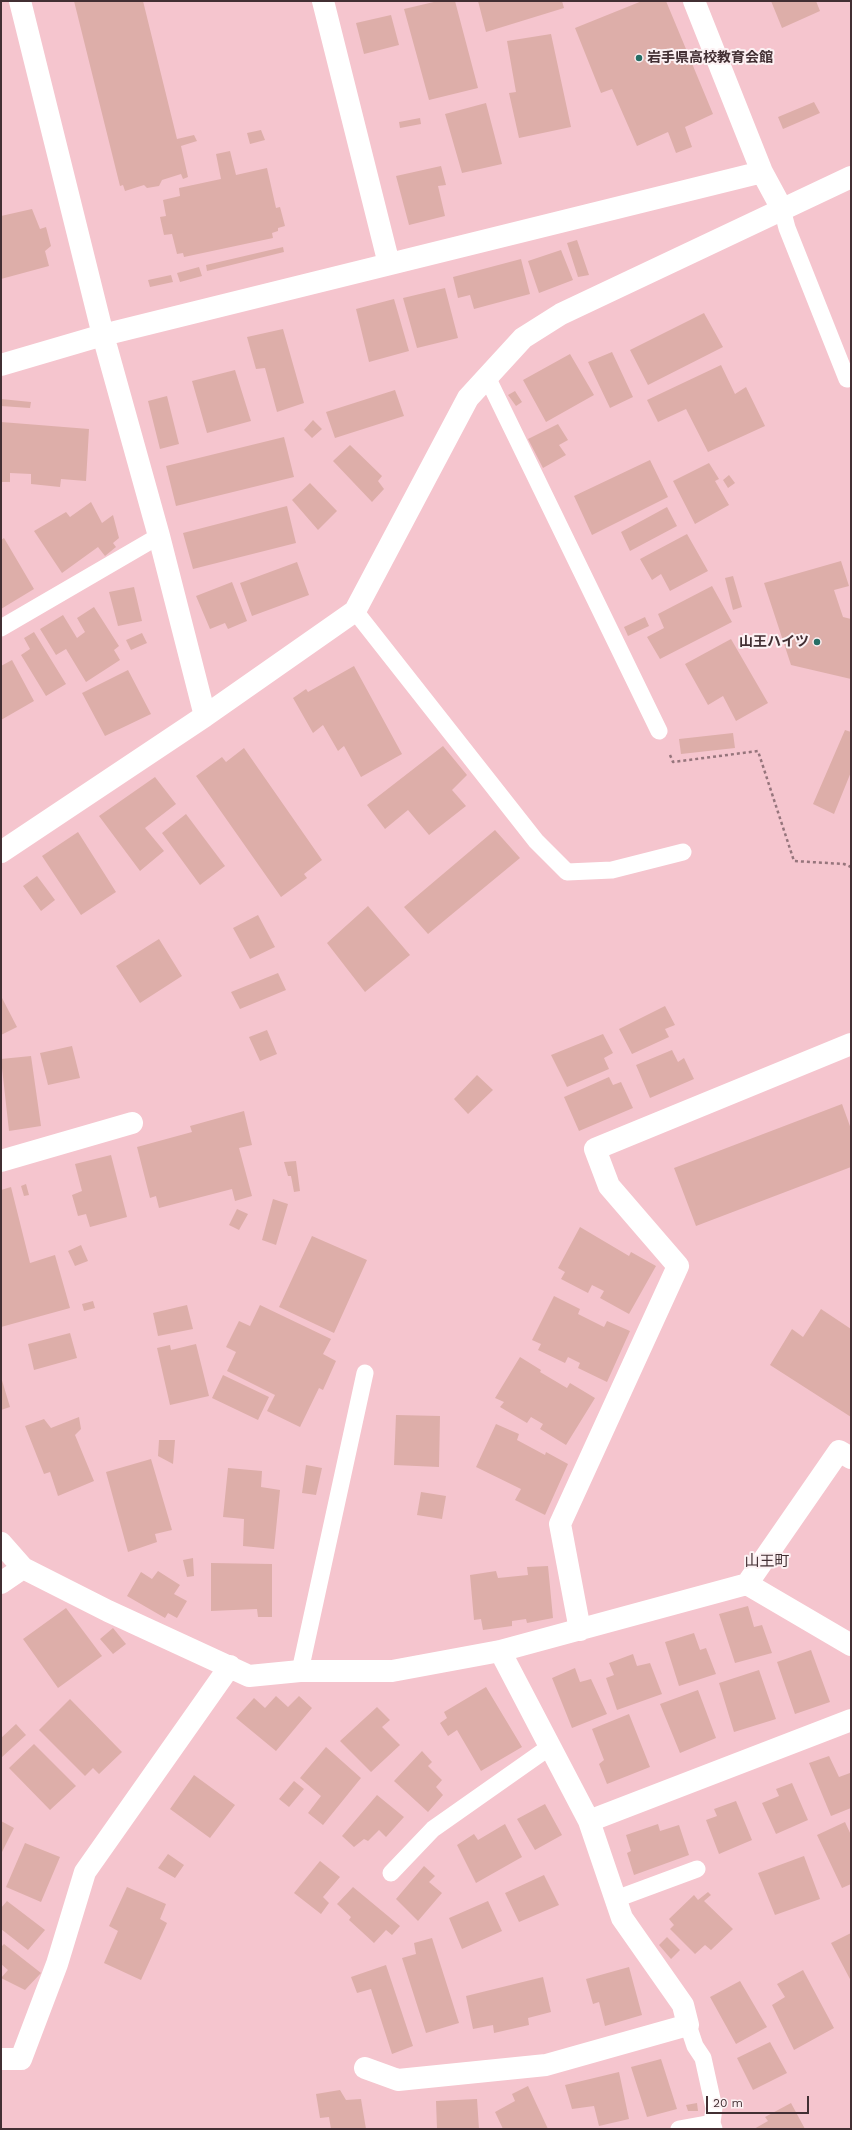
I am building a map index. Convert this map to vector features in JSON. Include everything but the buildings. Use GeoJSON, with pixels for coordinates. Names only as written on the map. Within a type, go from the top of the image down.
{"type":"FeatureCollection","features":[{"type":"Feature","properties":{"kind":"street"},"geometry":{"type":"LineString","coordinates":[[20,1],[103,335],[160,536],[205,716]]}},
{"type":"Feature","properties":{"kind":"street"},"geometry":{"type":"LineString","coordinates":[[324,1],[389,264]]}},
{"type":"Feature","properties":{"kind":"street"},"geometry":{"type":"LineString","coordinates":[[694,1],[762,172],[782,209]]}},
{"type":"Feature","properties":{"kind":"street"},"geometry":{"type":"LineString","coordinates":[[1,365],[103,335],[762,172]]}},
{"type":"Feature","properties":{"kind":"street"},"geometry":{"type":"LineString","coordinates":[[1,852],[205,716],[355,611],[468,398],[523,338],[561,314],[851,177]]}},
{"type":"Feature","properties":{"kind":"street"},"geometry":{"type":"LineString","coordinates":[[580,1630],[560,1524],[678,1266],[610,1186],[595,1149],[851,1044]]}},
{"type":"Feature","properties":{"kind":"street"},"geometry":{"type":"LineString","coordinates":[[1,1161],[132,1123]]}},
{"type":"Feature","properties":{"kind":"street"},"geometry":{"type":"LineString","coordinates":[[1,1543],[23,1568],[108,1611],[249,1676],[300,1671],[392,1671],[500,1651],[747,1584],[840,1451],[851,1458]]}},
{"type":"Feature","properties":{"kind":"street"},"geometry":{"type":"LineString","coordinates":[[1,1583],[23,1568]]}},
{"type":"Feature","properties":{"kind":"street"},"geometry":{"type":"LineString","coordinates":[[747,1584],[851,1645]]}},
{"type":"Feature","properties":{"kind":"street"},"geometry":{"type":"LineString","coordinates":[[365,2068],[398,2080],[546,2065],[688,2025],[683,2005],[622,1918],[589,1821],[552,1746],[500,1651]]}},
{"type":"Feature","properties":{"kind":"street"},"geometry":{"type":"LineString","coordinates":[[1,2059],[21,2059],[58,1964],[85,1872],[230,1666]]}},
{"type":"Feature","properties":{"kind":"street"},"geometry":{"type":"LineString","coordinates":[[589,1821],[851,1720]]}},
{"type":"Feature","properties":{"kind":"lane"},"geometry":{"type":"LineString","coordinates":[[782,209],[787,228],[847,379]]}},
{"type":"Feature","properties":{"kind":"lane"},"geometry":{"type":"LineString","coordinates":[[487,378],[659,731]]}},
{"type":"Feature","properties":{"kind":"lane"},"geometry":{"type":"LineString","coordinates":[[1,628],[160,536]]}},
{"type":"Feature","properties":{"kind":"lane"},"geometry":{"type":"LineString","coordinates":[[355,611],[536,841],[567,872],[612,870],[683,852]]}},
{"type":"Feature","properties":{"kind":"lane"},"geometry":{"type":"LineString","coordinates":[[300,1671],[366,1373]]}},
{"type":"Feature","properties":{"kind":"lane"},"geometry":{"type":"LineString","coordinates":[[391,1873],[433,1828],[552,1746]]}},
{"type":"Feature","properties":{"kind":"lane"},"geometry":{"type":"LineString","coordinates":[[616,1899],[696,1869]]}},
{"type":"Feature","properties":{"kind":"lane"},"geometry":{"type":"LineString","coordinates":[[679,2129],[713,2126],[714,2108],[703,2058],[695,2046],[688,2025]]}},
{"type":"Feature","properties":{"kind":"path"},"geometry":{"type":"LineString","coordinates":[[659,731],[673,762],[758,751],[794,861],[844,864],[851,867]]}},
{"type":"Feature","properties":{"kind":"place","name":"岩手県高校教育会館"},"geometry":{"type":"Point","coordinates":[639,58]}},
{"type":"Feature","properties":{"kind":"place","name":"山王ハイツ"},"geometry":{"type":"Point","coordinates":[817,642]}},
{"type":"Feature","properties":{"kind":"district","name":"山王町"},"geometry":{"type":"Point","coordinates":[767,1562]}}]}
